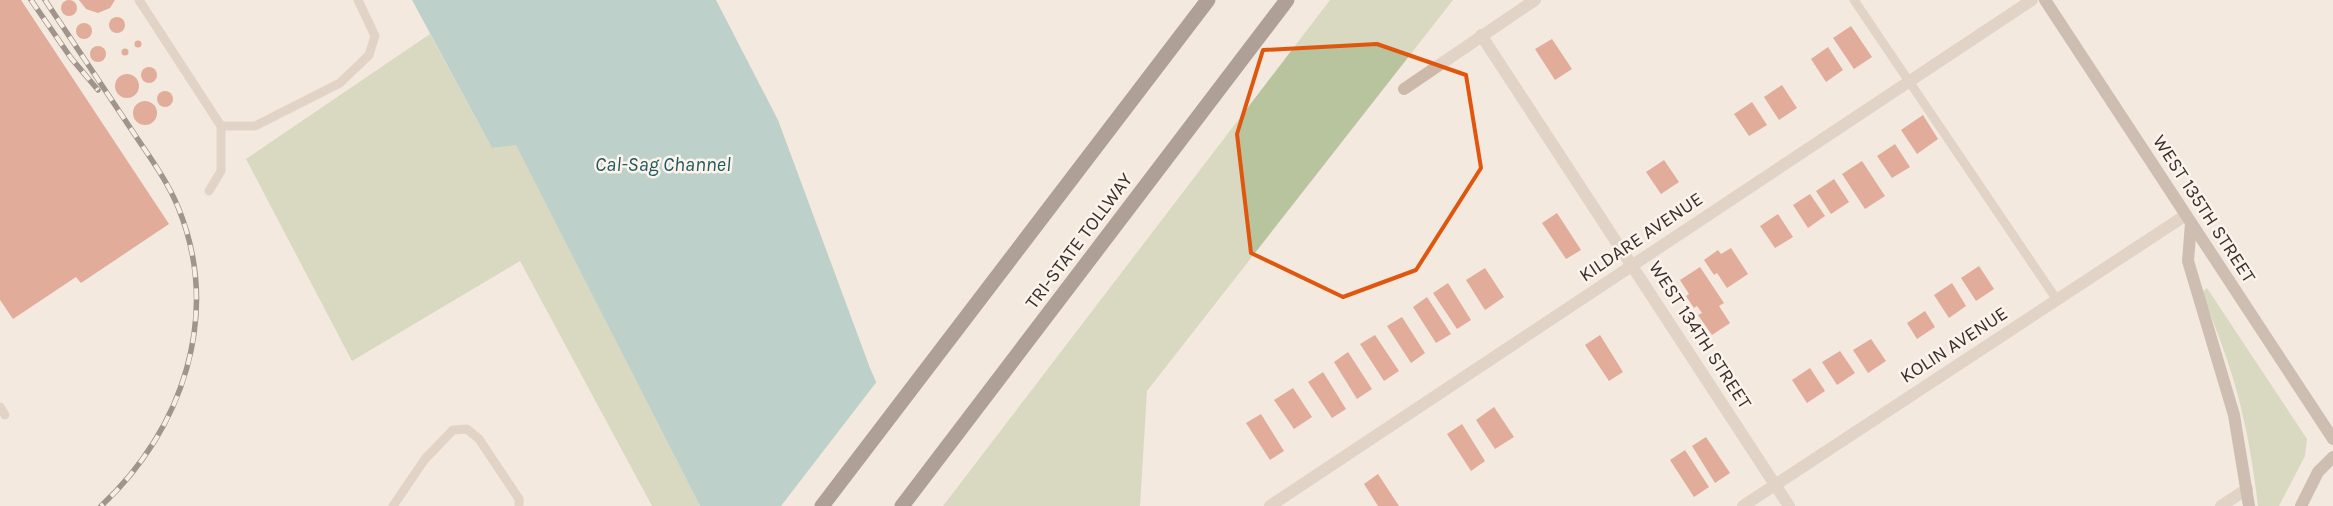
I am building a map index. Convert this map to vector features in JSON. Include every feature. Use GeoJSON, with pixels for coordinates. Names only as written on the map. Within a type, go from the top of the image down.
{"type":"FeatureCollection","features":[{"type":"Feature","properties":{"kind":"highway"},"geometry":{"type":"LineString","coordinates":[[822,506],[1208,0]]}},
{"type":"Feature","properties":{"kind":"highway","name":"TRI-STATE TOLLWAY"},"geometry":{"type":"LineString","coordinates":[[902,506],[1287,0]]}},
{"type":"Feature","properties":{"kind":"street"},"geometry":{"type":"LineString","coordinates":[[1404,90],[1481,35],[1535,0]]}},
{"type":"Feature","properties":{"kind":"street","name":"KILDARE AVENUE"},"geometry":{"type":"LineString","coordinates":[[1270,506],[2032,0]]}},
{"type":"Feature","properties":{"kind":"street","name":"WEST 135TH STREET"},"geometry":{"type":"LineString","coordinates":[[2045,0],[2333,439]]}},
{"type":"Feature","properties":{"kind":"street","name":"WEST 134TH STREET"},"geometry":{"type":"LineString","coordinates":[[1481,35],[1789,506]]}},
{"type":"Feature","properties":{"kind":"street"},"geometry":{"type":"LineString","coordinates":[[2188,219],[2188,262],[2234,414],[2248,488],[2249,506]]}},
{"type":"Feature","properties":{"kind":"street","name":"KOLIN AVENUE"},"geometry":{"type":"LineString","coordinates":[[1744,506],[2057,300],[2188,219]]}},
{"type":"Feature","properties":{"kind":"street"},"geometry":{"type":"LineString","coordinates":[[2301,506],[2318,472],[2333,457]]}},
{"type":"Feature","properties":{"kind":"street"},"geometry":{"type":"LineString","coordinates":[[2221,506],[2248,488]]}},
{"type":"Feature","properties":{"kind":"lane"},"geometry":{"type":"LineString","coordinates":[[139,0],[221,126],[221,171],[209,190]]}},
{"type":"Feature","properties":{"kind":"lane"},"geometry":{"type":"LineString","coordinates":[[221,126],[255,126],[340,83],[370,55],[376,36],[358,0]]}},
{"type":"Feature","properties":{"kind":"lane"},"geometry":{"type":"LineString","coordinates":[[1854,0],[2057,300]]}},
{"type":"Feature","properties":{"kind":"lane"},"geometry":{"type":"LineString","coordinates":[[393,506],[425,459],[453,430],[467,429],[479,439],[519,499],[519,506]]}},
{"type":"Feature","properties":{"kind":"highlighted area"},"geometry":{"type":"Polygon","coordinates":[[[1377,44],[1466,75],[1481,168],[1416,270],[1343,297],[1251,253],[1237,134],[1263,50],[1377,44]]]}},
{"type":"Feature","properties":{"kind":"green space"},"geometry":{"type":"Polygon","coordinates":[[[1330,0],[1453,0],[1147,391],[1140,506],[943,506],[1330,0]]]}},
{"type":"Feature","properties":{"kind":"green space"},"geometry":{"type":"Polygon","coordinates":[[[430,34],[492,148],[516,144],[700,506],[652,506],[520,261],[352,361],[246,159],[430,34]]]}},
{"type":"Feature","properties":{"kind":"green space"},"geometry":{"type":"Polygon","coordinates":[[[2207,288],[2307,439],[2305,456],[2279,506],[2258,506],[2244,420],[2228,364],[2202,292],[2207,288]]]}},
{"type":"Feature","properties":{"kind":"water","name":"Cal-Sag Channel"},"geometry":{"type":"Polygon","coordinates":[[[412,0],[716,0],[778,120],[870,368],[930,506],[700,506],[516,145],[492,148],[412,0]]]}},
{"type":"Feature","properties":{"kind":"pier"},"geometry":{"type":"Polygon","coordinates":[[[878,380],[933,506],[781,506],[878,380]]]}},
{"type":"Feature","properties":{"kind":"building"},"geometry":{"type":"Polygon","coordinates":[[[0,0],[21,0],[169,224],[81,283],[76,277],[13,319],[0,300],[0,0]]]}},
{"type":"Feature","properties":{"kind":"building"},"geometry":{"type":"Polygon","coordinates":[[[69,0],[77,8],[69,16],[61,8],[69,0]]]}},
{"type":"Feature","properties":{"kind":"building"},"geometry":{"type":"Polygon","coordinates":[[[79,0],[115,0],[110,8],[98,13],[86,9],[79,0]]]}},
{"type":"Feature","properties":{"kind":"building"},"geometry":{"type":"Polygon","coordinates":[[[117,17],[125,25],[117,33],[109,25],[117,17]]]}},
{"type":"Feature","properties":{"kind":"building"},"geometry":{"type":"Polygon","coordinates":[[[84,23],[92,31],[84,39],[76,31],[84,23]]]}},
{"type":"Feature","properties":{"kind":"building"},"geometry":{"type":"Polygon","coordinates":[[[1851,26],[1872,57],[1854,69],[1833,38],[1851,26]]]}},
{"type":"Feature","properties":{"kind":"building"},"geometry":{"type":"Polygon","coordinates":[[[1552,39],[1572,69],[1555,80],[1535,49],[1552,39]]]}},
{"type":"Feature","properties":{"kind":"building"},"geometry":{"type":"Polygon","coordinates":[[[138,40],[142,44],[138,48],[134,44],[138,40]]]}},
{"type":"Feature","properties":{"kind":"building"},"geometry":{"type":"Polygon","coordinates":[[[98,46],[106,54],[98,62],[90,54],[98,46]]]}},
{"type":"Feature","properties":{"kind":"building"},"geometry":{"type":"Polygon","coordinates":[[[1828,47],[1843,70],[1826,82],[1811,59],[1828,47]]]}},
{"type":"Feature","properties":{"kind":"building"},"geometry":{"type":"Polygon","coordinates":[[[125,48],[129,52],[125,56],[121,52],[125,48]]]}},
{"type":"Feature","properties":{"kind":"building"},"geometry":{"type":"Polygon","coordinates":[[[149,67],[157,75],[149,83],[141,75],[149,67]]]}},
{"type":"Feature","properties":{"kind":"building"},"geometry":{"type":"Polygon","coordinates":[[[127,74],[136,77],[139,86],[136,95],[127,98],[118,95],[115,86],[118,77],[127,74]]]}},
{"type":"Feature","properties":{"kind":"building"},"geometry":{"type":"Polygon","coordinates":[[[1782,85],[1797,108],[1779,120],[1764,97],[1782,85]]]}},
{"type":"Feature","properties":{"kind":"building"},"geometry":{"type":"Polygon","coordinates":[[[165,91],[173,99],[165,107],[157,99],[165,91]]]}},
{"type":"Feature","properties":{"kind":"building"},"geometry":{"type":"Polygon","coordinates":[[[145,101],[154,104],[157,113],[154,122],[145,125],[136,122],[133,113],[136,104],[145,101]]]}},
{"type":"Feature","properties":{"kind":"building"},"geometry":{"type":"Polygon","coordinates":[[[1752,102],[1767,125],[1749,136],[1734,114],[1752,102]]]}},
{"type":"Feature","properties":{"kind":"building"},"geometry":{"type":"Polygon","coordinates":[[[1923,115],[1938,139],[1917,154],[1901,130],[1923,115]]]}},
{"type":"Feature","properties":{"kind":"building"},"geometry":{"type":"Polygon","coordinates":[[[1895,144],[1910,167],[1892,178],[1877,156],[1895,144]]]}},
{"type":"Feature","properties":{"kind":"building"},"geometry":{"type":"Polygon","coordinates":[[[1664,160],[1679,182],[1661,194],[1646,172],[1664,160]]]}},
{"type":"Feature","properties":{"kind":"building"},"geometry":{"type":"Polygon","coordinates":[[[1862,161],[1885,196],[1865,209],[1842,174],[1862,161]]]}},
{"type":"Feature","properties":{"kind":"building"},"geometry":{"type":"Polygon","coordinates":[[[1834,179],[1849,202],[1831,214],[1816,191],[1834,179]]]}},
{"type":"Feature","properties":{"kind":"building"},"geometry":{"type":"Polygon","coordinates":[[[1810,194],[1825,216],[1808,228],[1793,205],[1810,194]]]}},
{"type":"Feature","properties":{"kind":"building"},"geometry":{"type":"Polygon","coordinates":[[[1557,213],[1581,250],[1566,259],[1542,223],[1557,213]]]}},
{"type":"Feature","properties":{"kind":"building"},"geometry":{"type":"Polygon","coordinates":[[[1778,214],[1793,237],[1775,248],[1760,226],[1778,214]]]}},
{"type":"Feature","properties":{"kind":"building"},"geometry":{"type":"Polygon","coordinates":[[[1731,248],[1748,274],[1727,288],[1717,273],[1714,275],[1704,260],[1718,250],[1721,254],[1731,248]]]}},
{"type":"Feature","properties":{"kind":"building"},"geometry":{"type":"Polygon","coordinates":[[[1979,266],[1994,289],[1976,301],[1961,278],[1979,266]]]}},
{"type":"Feature","properties":{"kind":"building"},"geometry":{"type":"Polygon","coordinates":[[[1700,267],[1724,303],[1719,306],[1730,323],[1712,335],[1698,315],[1702,313],[1697,306],[1694,308],[1686,296],[1689,294],[1680,280],[1700,267]]]}},
{"type":"Feature","properties":{"kind":"building"},"geometry":{"type":"Polygon","coordinates":[[[1485,268],[1504,297],[1485,310],[1466,280],[1485,268]]]}},
{"type":"Feature","properties":{"kind":"building"},"geometry":{"type":"Polygon","coordinates":[[[1448,283],[1471,320],[1457,329],[1433,293],[1448,283]]]}},
{"type":"Feature","properties":{"kind":"building"},"geometry":{"type":"Polygon","coordinates":[[[1952,283],[1966,306],[1949,318],[1934,295],[1952,283]]]}},
{"type":"Feature","properties":{"kind":"building"},"geometry":{"type":"Polygon","coordinates":[[[1427,297],[1451,334],[1436,343],[1413,307],[1427,297]]]}},
{"type":"Feature","properties":{"kind":"building"},"geometry":{"type":"Polygon","coordinates":[[[1925,311],[1935,327],[1917,339],[1907,323],[1925,311]]]}},
{"type":"Feature","properties":{"kind":"building"},"geometry":{"type":"Polygon","coordinates":[[[1402,317],[1425,353],[1411,363],[1387,326],[1402,317]]]}},
{"type":"Feature","properties":{"kind":"building"},"geometry":{"type":"Polygon","coordinates":[[[1375,335],[1399,371],[1384,381],[1360,344],[1375,335]]]}},
{"type":"Feature","properties":{"kind":"building"},"geometry":{"type":"Polygon","coordinates":[[[1600,335],[1623,372],[1609,381],[1585,345],[1600,335]]]}},
{"type":"Feature","properties":{"kind":"building"},"geometry":{"type":"Polygon","coordinates":[[[1871,339],[1886,361],[1868,373],[1853,350],[1871,339]]]}},
{"type":"Feature","properties":{"kind":"building"},"geometry":{"type":"Polygon","coordinates":[[[1840,351],[1855,373],[1837,385],[1822,362],[1840,351]]]}},
{"type":"Feature","properties":{"kind":"building"},"geometry":{"type":"Polygon","coordinates":[[[1348,352],[1372,389],[1357,399],[1334,362],[1348,352]]]}},
{"type":"Feature","properties":{"kind":"building"},"geometry":{"type":"Polygon","coordinates":[[[1810,368],[1825,391],[1807,403],[1792,380],[1810,368]]]}},
{"type":"Feature","properties":{"kind":"building"},"geometry":{"type":"Polygon","coordinates":[[[1323,372],[1346,409],[1332,418],[1308,382],[1323,372]]]}},
{"type":"Feature","properties":{"kind":"building"},"geometry":{"type":"Polygon","coordinates":[[[1293,388],[1312,417],[1294,429],[1274,400],[1293,388]]]}},
{"type":"Feature","properties":{"kind":"building"},"geometry":{"type":"Polygon","coordinates":[[[1494,407],[1514,437],[1495,449],[1476,420],[1494,407]]]}},
{"type":"Feature","properties":{"kind":"building"},"geometry":{"type":"Polygon","coordinates":[[[1261,414],[1284,451],[1270,460],[1246,423],[1261,414]]]}},
{"type":"Feature","properties":{"kind":"building"},"geometry":{"type":"Polygon","coordinates":[[[1462,424],[1485,461],[1471,471],[1447,434],[1462,424]]]}},
{"type":"Feature","properties":{"kind":"building"},"geometry":{"type":"Polygon","coordinates":[[[1706,437],[1730,473],[1715,483],[1692,446],[1706,437]]]}},
{"type":"Feature","properties":{"kind":"building"},"geometry":{"type":"Polygon","coordinates":[[[1685,450],[1709,487],[1694,497],[1670,460],[1685,450]]]}},
{"type":"Feature","properties":{"kind":"building"},"geometry":{"type":"Polygon","coordinates":[[[1378,474],[1399,506],[1378,506],[1364,484],[1378,474]]]}},
{"type":"Feature","properties":{"kind":"railway"},"geometry":{"type":"LineString","coordinates":[[31,0],[71,58],[98,90]]}},
{"type":"Feature","properties":{"kind":"railway"},"geometry":{"type":"LineString","coordinates":[[45,0],[168,186],[178,207],[191,247],[196,288],[195,329],[187,368],[173,406],[154,442],[130,476],[101,506]]}}]}
